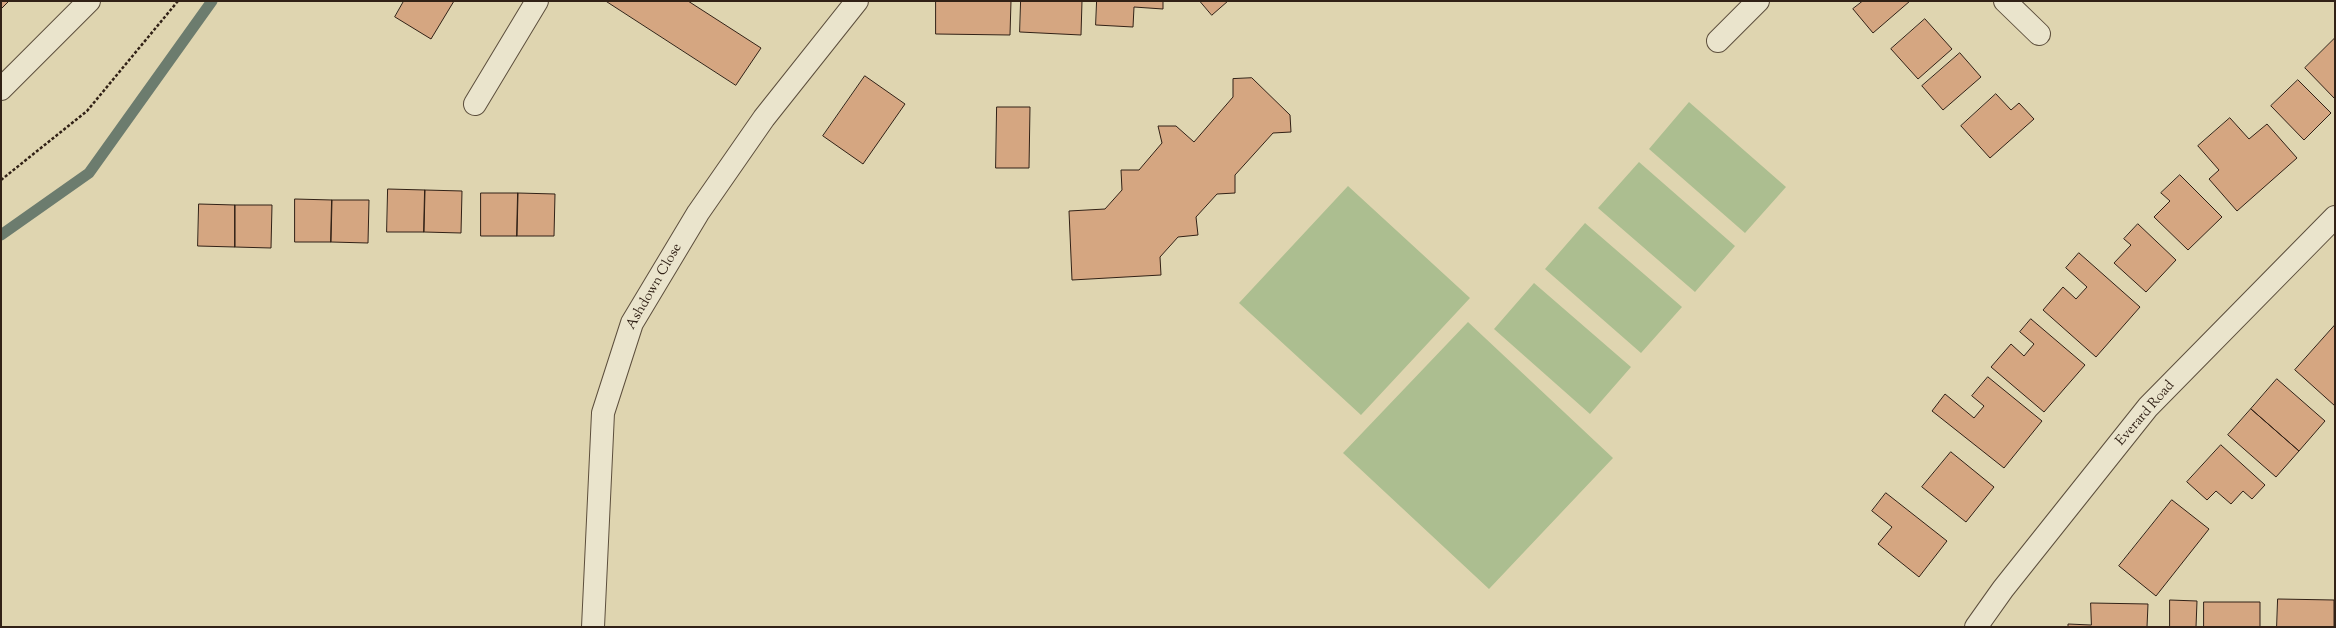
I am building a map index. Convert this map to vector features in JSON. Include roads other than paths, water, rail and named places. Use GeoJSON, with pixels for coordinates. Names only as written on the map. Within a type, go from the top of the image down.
{"type":"FeatureCollection","features":[{"type":"Feature","properties":{"kind":"street"},"geometry":{"type":"LineString","coordinates":[[1,89],[89,1]]}},
{"type":"Feature","properties":{"kind":"street"},"geometry":{"type":"LineString","coordinates":[[475,104],[537,1]]}},
{"type":"Feature","properties":{"kind":"street","name":"Ashdown Close"},"geometry":{"type":"LineString","coordinates":[[593,627],[603,412],[632,323],[698,213],[764,118],[857,1]]}},
{"type":"Feature","properties":{"kind":"street"},"geometry":{"type":"LineString","coordinates":[[1718,41],[1758,1]]}},
{"type":"Feature","properties":{"kind":"street"},"geometry":{"type":"LineString","coordinates":[[2005,1],[2039,34]]}},
{"type":"Feature","properties":{"kind":"street","name":"Everard Road"},"geometry":{"type":"LineString","coordinates":[[1976,627],[2002,589],[2148,407],[2335,217]]}},
{"type":"Feature","properties":{"kind":"waterway"},"geometry":{"type":"LineString","coordinates":[[1,235],[89,173],[212,1]]}}]}
